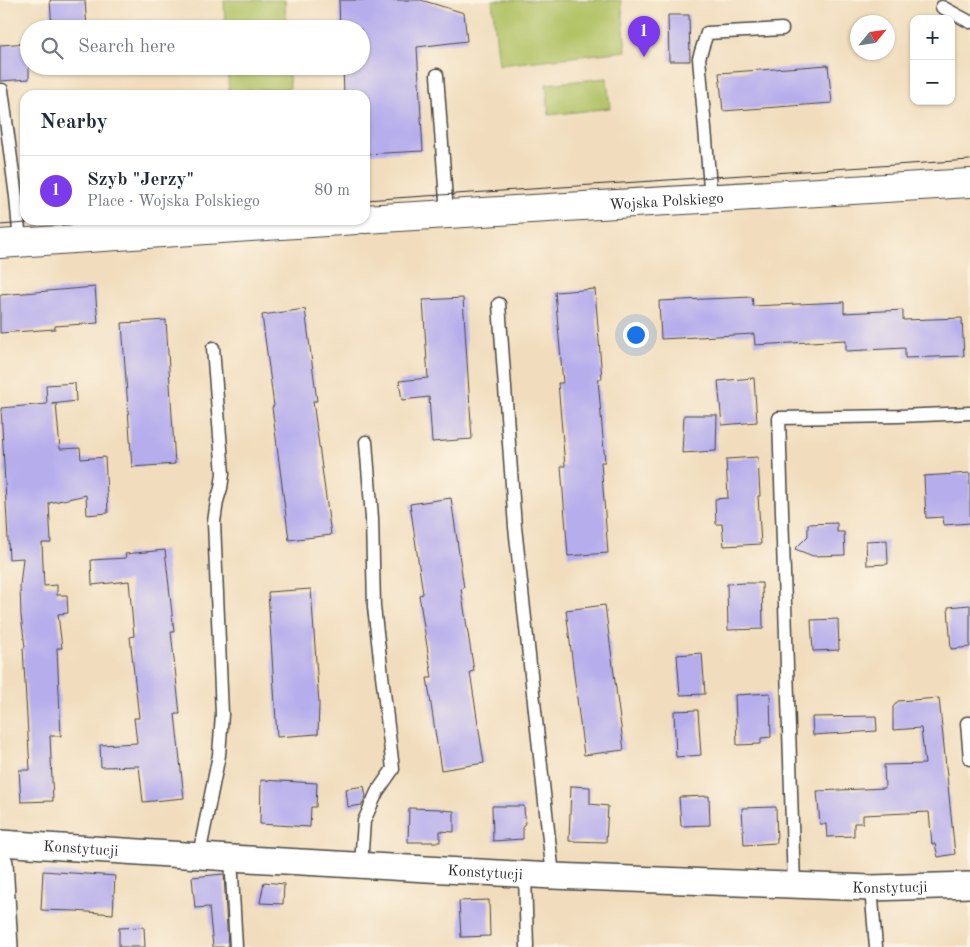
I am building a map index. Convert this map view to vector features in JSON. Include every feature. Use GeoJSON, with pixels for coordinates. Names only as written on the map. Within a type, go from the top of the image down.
{"type":"FeatureCollection","features":[{"type":"Feature","properties":{"kind":"main road","name":"Wojska Polskiego"},"geometry":{"type":"LineString","coordinates":[[370,219],[970,183]]}},
{"type":"Feature","properties":{"kind":"main road"},"geometry":{"type":"LineString","coordinates":[[10,243],[205,225]]}},
{"type":"Feature","properties":{"kind":"street","name":"Konstytucji"},"geometry":{"type":"LineString","coordinates":[[0,843],[553,876],[871,888],[970,885]]}},
{"type":"Feature","properties":{"kind":"street"},"geometry":{"type":"LineString","coordinates":[[0,863],[4,947]]}},
{"type":"Feature","properties":{"kind":"lane"},"geometry":{"type":"LineString","coordinates":[[942,7],[970,22]]}},
{"type":"Feature","properties":{"kind":"lane"},"geometry":{"type":"LineString","coordinates":[[711,199],[699,58],[707,33],[782,30]]}},
{"type":"Feature","properties":{"kind":"lane"},"geometry":{"type":"LineString","coordinates":[[437,75],[447,214]]}},
{"type":"Feature","properties":{"kind":"lane"},"geometry":{"type":"LineString","coordinates":[[0,90],[2,90],[16,196],[10,243]]}},
{"type":"Feature","properties":{"kind":"lane"},"geometry":{"type":"LineString","coordinates":[[499,304],[515,527],[553,876]]}},
{"type":"Feature","properties":{"kind":"lane"},"geometry":{"type":"LineString","coordinates":[[199,855],[219,755],[222,714],[214,522],[223,474],[212,348]]}},
{"type":"Feature","properties":{"kind":"lane"},"geometry":{"type":"LineString","coordinates":[[794,885],[779,418],[970,413]]}},
{"type":"Feature","properties":{"kind":"lane"},"geometry":{"type":"LineString","coordinates":[[361,865],[364,821],[377,792],[393,769],[374,607],[372,518],[366,442]]}},
{"type":"Feature","properties":{"kind":"lane"},"geometry":{"type":"LineString","coordinates":[[970,723],[967,723],[970,759]]}},
{"type":"Feature","properties":{"kind":"lane"},"geometry":{"type":"LineString","coordinates":[[231,858],[236,947]]}},
{"type":"Feature","properties":{"kind":"lane"},"geometry":{"type":"LineString","coordinates":[[525,874],[527,947]]}},
{"type":"Feature","properties":{"kind":"lane"},"geometry":{"type":"LineString","coordinates":[[871,888],[876,947]]}},
{"type":"Feature","properties":{"kind":"green space"},"geometry":{"type":"Polygon","coordinates":[[[224,0],[285,0],[286,20],[225,20],[224,0]]]}},
{"type":"Feature","properties":{"kind":"green space"},"geometry":{"type":"Polygon","coordinates":[[[492,0],[621,0],[626,51],[499,65],[492,0]]]}},
{"type":"Feature","properties":{"kind":"green space"},"geometry":{"type":"Polygon","coordinates":[[[228,75],[289,75],[290,88],[229,90],[228,75]]]}},
{"type":"Feature","properties":{"kind":"green space"},"geometry":{"type":"Polygon","coordinates":[[[607,78],[610,108],[549,115],[546,84],[607,78]]]}},
{"type":"Feature","properties":{"kind":"building"},"geometry":{"type":"Polygon","coordinates":[[[50,0],[85,0],[86,20],[51,20],[50,0]]]}},
{"type":"Feature","properties":{"kind":"building"},"geometry":{"type":"Polygon","coordinates":[[[339,0],[421,0],[464,13],[467,41],[417,47],[423,151],[370,154],[370,90],[344,90],[343,75],[370,75],[370,20],[340,20],[339,0]]]}},
{"type":"Feature","properties":{"kind":"building"},"geometry":{"type":"Polygon","coordinates":[[[668,15],[689,15],[690,61],[669,61],[668,15]]]}},
{"type":"Feature","properties":{"kind":"building"},"geometry":{"type":"Polygon","coordinates":[[[20,44],[20,75],[29,75],[29,79],[0,81],[0,45],[20,44]]]}},
{"type":"Feature","properties":{"kind":"building"},"geometry":{"type":"Polygon","coordinates":[[[828,65],[832,103],[723,111],[719,73],[828,65]]]}},
{"type":"Feature","properties":{"kind":"building"},"geometry":{"type":"Polygon","coordinates":[[[95,287],[98,323],[55,326],[55,329],[0,333],[0,295],[95,287]]]}},
{"type":"Feature","properties":{"kind":"building"},"geometry":{"type":"Polygon","coordinates":[[[595,289],[602,379],[598,379],[605,462],[601,462],[608,553],[568,556],[561,466],[565,466],[558,383],[563,383],[555,292],[595,289]]]}},
{"type":"Feature","properties":{"kind":"building"},"geometry":{"type":"Polygon","coordinates":[[[752,297],[753,306],[844,302],[844,313],[903,310],[903,320],[962,318],[964,356],[905,358],[905,348],[846,351],[846,340],[755,345],[754,334],[661,339],[659,301],[752,297]]]}},
{"type":"Feature","properties":{"kind":"building"},"geometry":{"type":"Polygon","coordinates":[[[463,298],[472,439],[432,442],[429,397],[402,400],[399,381],[428,378],[423,300],[463,298]]]}},
{"type":"Feature","properties":{"kind":"building"},"geometry":{"type":"Polygon","coordinates":[[[305,309],[317,401],[313,401],[331,535],[289,540],[262,315],[305,309]]]}},
{"type":"Feature","properties":{"kind":"building"},"geometry":{"type":"Polygon","coordinates":[[[166,320],[175,464],[132,467],[122,323],[166,320]]]}},
{"type":"Feature","properties":{"kind":"building"},"geometry":{"type":"Polygon","coordinates":[[[754,378],[757,422],[722,425],[718,381],[754,378]]]}},
{"type":"Feature","properties":{"kind":"building"},"geometry":{"type":"Polygon","coordinates":[[[75,383],[76,401],[56,403],[60,449],[80,448],[81,459],[105,457],[108,513],[87,515],[86,495],[49,503],[51,543],[42,543],[44,586],[57,585],[57,595],[67,595],[68,613],[58,614],[62,648],[57,648],[61,736],[50,736],[53,801],[21,802],[19,770],[30,770],[23,648],[25,647],[20,586],[23,558],[9,559],[1,408],[47,404],[46,385],[75,383]]]}},
{"type":"Feature","properties":{"kind":"building"},"geometry":{"type":"Polygon","coordinates":[[[684,415],[717,415],[716,451],[682,453],[684,415]]]}},
{"type":"Feature","properties":{"kind":"building"},"geometry":{"type":"Polygon","coordinates":[[[758,457],[761,544],[724,546],[722,524],[716,524],[715,499],[728,498],[726,459],[758,457]]]}},
{"type":"Feature","properties":{"kind":"building"},"geometry":{"type":"Polygon","coordinates":[[[970,473],[970,523],[944,525],[943,517],[926,518],[924,476],[970,473]]]}},
{"type":"Feature","properties":{"kind":"building"},"geometry":{"type":"Polygon","coordinates":[[[451,498],[464,588],[461,589],[474,671],[470,672],[484,763],[441,770],[427,678],[432,678],[419,595],[423,594],[410,504],[451,498]]]}},
{"type":"Feature","properties":{"kind":"building"},"geometry":{"type":"Polygon","coordinates":[[[837,523],[837,532],[844,532],[845,555],[813,556],[795,549],[808,536],[808,524],[837,523]]]}},
{"type":"Feature","properties":{"kind":"building"},"geometry":{"type":"Polygon","coordinates":[[[887,540],[888,564],[867,565],[866,541],[887,540]]]}},
{"type":"Feature","properties":{"kind":"building"},"geometry":{"type":"Polygon","coordinates":[[[165,550],[174,632],[171,632],[180,714],[175,714],[184,798],[143,802],[139,766],[101,767],[100,745],[137,743],[134,718],[139,718],[130,637],[134,636],[129,581],[92,585],[91,560],[126,558],[125,554],[165,550]]]}},
{"type":"Feature","properties":{"kind":"building"},"geometry":{"type":"Polygon","coordinates":[[[762,583],[763,629],[728,630],[727,584],[762,583]]]}},
{"type":"Feature","properties":{"kind":"building"},"geometry":{"type":"Polygon","coordinates":[[[311,589],[319,704],[318,734],[277,737],[268,592],[311,589]]]}},
{"type":"Feature","properties":{"kind":"building"},"geometry":{"type":"Polygon","coordinates":[[[605,605],[624,750],[584,755],[566,610],[605,605]]]}},
{"type":"Feature","properties":{"kind":"building"},"geometry":{"type":"Polygon","coordinates":[[[970,605],[970,647],[951,649],[948,607],[970,605]]]}},
{"type":"Feature","properties":{"kind":"building"},"geometry":{"type":"Polygon","coordinates":[[[838,619],[839,650],[813,651],[811,620],[838,619]]]}},
{"type":"Feature","properties":{"kind":"building"},"geometry":{"type":"Polygon","coordinates":[[[702,653],[705,694],[680,695],[677,655],[702,653]]]}},
{"type":"Feature","properties":{"kind":"building"},"geometry":{"type":"Polygon","coordinates":[[[770,693],[771,737],[761,738],[761,744],[737,745],[735,695],[770,693]]]}},
{"type":"Feature","properties":{"kind":"building"},"geometry":{"type":"Polygon","coordinates":[[[939,698],[955,854],[938,857],[935,844],[932,844],[929,812],[863,815],[863,823],[854,823],[854,836],[827,837],[826,824],[820,824],[817,791],[885,788],[884,765],[925,764],[921,728],[893,730],[893,707],[898,701],[939,698]]]}},
{"type":"Feature","properties":{"kind":"building"},"geometry":{"type":"Polygon","coordinates":[[[698,710],[701,755],[676,757],[674,711],[698,710]]]}},
{"type":"Feature","properties":{"kind":"building"},"geometry":{"type":"Polygon","coordinates":[[[876,716],[877,731],[813,735],[812,717],[876,716]]]}},
{"type":"Feature","properties":{"kind":"building"},"geometry":{"type":"Polygon","coordinates":[[[261,780],[317,783],[316,807],[311,807],[310,827],[260,824],[261,780]]]}},
{"type":"Feature","properties":{"kind":"building"},"geometry":{"type":"Polygon","coordinates":[[[364,786],[366,797],[362,805],[348,807],[346,789],[364,786]]]}},
{"type":"Feature","properties":{"kind":"building"},"geometry":{"type":"Polygon","coordinates":[[[571,786],[590,787],[590,804],[608,806],[606,842],[569,841],[571,786]]]}},
{"type":"Feature","properties":{"kind":"building"},"geometry":{"type":"Polygon","coordinates":[[[709,796],[710,825],[681,826],[679,797],[709,796]]]}},
{"type":"Feature","properties":{"kind":"building"},"geometry":{"type":"Polygon","coordinates":[[[492,806],[524,806],[525,823],[523,826],[523,839],[493,841],[492,806]]]}},
{"type":"Feature","properties":{"kind":"building"},"geometry":{"type":"Polygon","coordinates":[[[776,807],[777,843],[744,845],[742,808],[776,807]]]}},
{"type":"Feature","properties":{"kind":"building"},"geometry":{"type":"Polygon","coordinates":[[[409,808],[454,811],[454,832],[440,831],[440,842],[408,842],[409,808]]]}},
{"type":"Feature","properties":{"kind":"building"},"geometry":{"type":"Polygon","coordinates":[[[43,871],[115,876],[113,914],[41,910],[43,871]]]}},
{"type":"Feature","properties":{"kind":"building"},"geometry":{"type":"Polygon","coordinates":[[[224,874],[228,947],[213,947],[209,907],[195,908],[192,877],[224,874]]]}},
{"type":"Feature","properties":{"kind":"building"},"geometry":{"type":"Polygon","coordinates":[[[264,882],[284,884],[283,904],[260,903],[264,882]]]}},
{"type":"Feature","properties":{"kind":"building"},"geometry":{"type":"Polygon","coordinates":[[[489,900],[490,936],[461,937],[459,901],[489,900]]]}},
{"type":"Feature","properties":{"kind":"building"},"geometry":{"type":"Polygon","coordinates":[[[144,927],[145,947],[119,947],[119,928],[144,927]]]}},
{"type":"Feature","properties":{"kind":"tram line"},"geometry":{"type":"LineString","coordinates":[[370,200],[970,160]]}},
{"type":"Feature","properties":{"kind":"tram line"},"geometry":{"type":"LineString","coordinates":[[0,225],[20,224]]}},
{"type":"Feature","properties":{"kind":"place","name":"Szyb \"Jerzy\""},"geometry":{"type":"Point","coordinates":[644,57]}}]}
